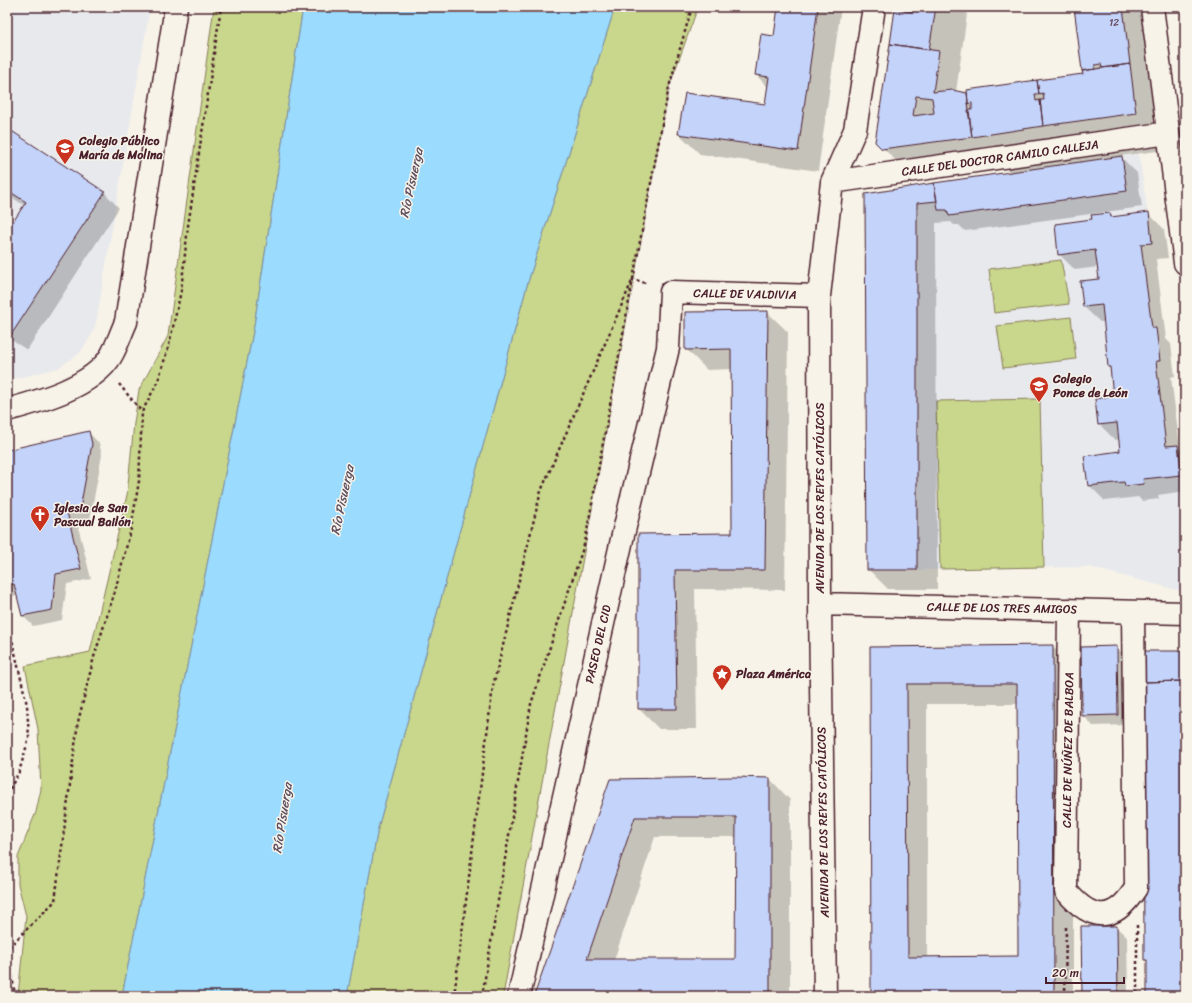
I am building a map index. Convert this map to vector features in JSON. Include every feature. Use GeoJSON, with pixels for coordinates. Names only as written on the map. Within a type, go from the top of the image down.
{"type":"FeatureCollection","features":[{"type":"Feature","properties":{"kind":"street"},"geometry":{"type":"LineString","coordinates":[[7,410],[51,398],[80,383],[104,364],[111,356],[126,322],[176,7]]}},
{"type":"Feature","properties":{"kind":"street","name":"AVENIDA DE LOS REYES CATÓLICOS"},"geometry":{"type":"LineString","coordinates":[[825,996],[820,604],[819,296],[832,182],[855,130],[874,7]]}},
{"type":"Feature","properties":{"kind":"street"},"geometry":{"type":"LineString","coordinates":[[1152,7],[1185,263]]}},
{"type":"Feature","properties":{"kind":"street","name":"CALLE DEL DOCTOR CAMILO CALLEJA"},"geometry":{"type":"LineString","coordinates":[[832,182],[1168,133]]}},
{"type":"Feature","properties":{"kind":"street","name":"CALLE DE VALDIVIA"},"geometry":{"type":"LineString","coordinates":[[671,292],[819,296]]}},
{"type":"Feature","properties":{"kind":"street","name":"PASEO DEL CID"},"geometry":{"type":"LineString","coordinates":[[519,996],[623,535],[668,348],[671,292]]}},
{"type":"Feature","properties":{"kind":"street","name":"CALLE DE LOS TRES AMIGOS"},"geometry":{"type":"LineString","coordinates":[[820,604],[1133,613],[1185,613]]}},
{"type":"Feature","properties":{"kind":"street","name":"CALLE DE NÚÑEZ DE BALBOA"},"geometry":{"type":"LineString","coordinates":[[1066,891],[1069,610]]}},
{"type":"Feature","properties":{"kind":"street"},"geometry":{"type":"LineString","coordinates":[[1066,891],[1085,910],[1108,914],[1118,909],[1128,901],[1136,888],[1133,613]]}},
{"type":"Feature","properties":{"kind":"path"},"geometry":{"type":"LineString","coordinates":[[9,947],[54,901],[78,722],[94,657],[115,591],[131,529],[139,481],[142,412],[158,381],[169,345],[181,291],[188,226],[221,7]]}},
{"type":"Feature","properties":{"kind":"path"},"geometry":{"type":"LineString","coordinates":[[482,996],[531,704],[585,542],[669,87],[692,7]]}},
{"type":"Feature","properties":{"kind":"path"},"geometry":{"type":"LineString","coordinates":[[454,996],[493,686],[541,491],[633,279]]}},
{"type":"Feature","properties":{"kind":"path"},"geometry":{"type":"LineString","coordinates":[[122,388],[142,412]]}},
{"type":"Feature","properties":{"kind":"path"},"geometry":{"type":"LineString","coordinates":[[7,618],[27,705],[29,738],[19,772],[7,794]]}},
{"type":"Feature","properties":{"kind":"path"},"geometry":{"type":"LineString","coordinates":[[1136,888],[1138,996]]}},
{"type":"Feature","properties":{"kind":"path"},"geometry":{"type":"LineString","coordinates":[[1066,891],[1066,996]]}},
{"type":"Feature","properties":{"kind":"path"},"geometry":{"type":"LineString","coordinates":[[7,940],[15,996]]}},
{"type":"Feature","properties":{"kind":"shaded area","name":"Colegio Público María de Molina"},"geometry":{"type":"Polygon","coordinates":[[[7,7],[150,7],[96,323],[91,336],[80,353],[58,368],[7,381],[7,7]]]}},
{"type":"Feature","properties":{"kind":"shaded area","name":"Colegio Ponce de León"},"geometry":{"type":"Polygon","coordinates":[[[1139,154],[1152,243],[1141,244],[1152,328],[1156,328],[1158,344],[1160,361],[1156,362],[1166,445],[1178,445],[1185,504],[1185,592],[1089,567],[917,570],[917,203],[936,201],[1122,156],[1139,154]]]}},
{"type":"Feature","properties":{"kind":"green space"},"geometry":{"type":"Polygon","coordinates":[[[214,7],[303,7],[253,332],[122,996],[18,996],[26,916],[18,884],[18,857],[36,812],[41,789],[38,729],[25,666],[90,652],[127,495],[134,423],[139,390],[168,336],[214,7]]]}},
{"type":"Feature","properties":{"kind":"green space"},"geometry":{"type":"Polygon","coordinates":[[[615,7],[698,7],[669,87],[503,996],[347,996],[378,828],[528,282],[615,7]]]}},
{"type":"Feature","properties":{"kind":"green space"},"geometry":{"type":"Polygon","coordinates":[[[1061,260],[1069,304],[994,313],[989,269],[1061,260]]]}},
{"type":"Feature","properties":{"kind":"green space"},"geometry":{"type":"Polygon","coordinates":[[[1071,317],[1076,359],[1003,368],[997,326],[1071,317]]]}},
{"type":"Feature","properties":{"kind":"green space"},"geometry":{"type":"Polygon","coordinates":[[[1040,399],[1044,567],[940,569],[936,401],[1040,399]]]}},
{"type":"Feature","properties":{"kind":"water","name":"Río Pisuerga"},"geometry":{"type":"Polygon","coordinates":[[[303,7],[615,7],[528,282],[378,828],[347,996],[122,996],[253,332],[303,7]]]}},
{"type":"Feature","properties":{"kind":"building"},"geometry":{"type":"Polygon","coordinates":[[[778,7],[818,7],[798,151],[678,134],[685,93],[765,104],[769,77],[755,75],[761,34],[774,36],[778,7]]]}},
{"type":"Feature","properties":{"kind":"building"},"geometry":{"type":"Polygon","coordinates":[[[914,7],[936,7],[929,50],[890,44],[895,9],[913,12],[914,7]]]}},
{"type":"Feature","properties":{"kind":"building"},"geometry":{"type":"Polygon","coordinates":[[[1074,7],[1123,7],[1130,64],[1102,68],[1101,64],[1095,65],[1095,69],[1082,71],[1074,7]]]}},
{"type":"Feature","properties":{"kind":"building"},"geometry":{"type":"Polygon","coordinates":[[[1181,7],[1185,7],[1185,39],[1181,7]]]}},
{"type":"Feature","properties":{"kind":"building"},"geometry":{"type":"Polygon","coordinates":[[[890,44],[939,51],[933,92],[952,90],[967,93],[972,137],[882,149],[875,142],[890,44]],[[916,96],[913,116],[934,113],[932,98],[916,96]]]}},
{"type":"Feature","properties":{"kind":"building"},"geometry":{"type":"Polygon","coordinates":[[[1130,64],[1136,113],[1043,126],[1040,100],[1044,100],[1043,93],[1039,94],[1037,80],[1083,74],[1082,71],[1130,64]]]}},
{"type":"Feature","properties":{"kind":"building"},"geometry":{"type":"Polygon","coordinates":[[[1037,80],[1039,94],[1035,94],[1036,101],[1040,100],[1043,126],[972,137],[968,110],[972,110],[972,103],[968,104],[967,90],[1037,80]]]}},
{"type":"Feature","properties":{"kind":"building"},"geometry":{"type":"Polygon","coordinates":[[[7,128],[105,192],[11,335],[7,333],[7,231],[26,202],[7,190],[7,128]]]}},
{"type":"Feature","properties":{"kind":"building"},"geometry":{"type":"Polygon","coordinates":[[[1122,156],[1127,191],[949,216],[947,210],[938,210],[934,183],[1122,156]]]}},
{"type":"Feature","properties":{"kind":"building"},"geometry":{"type":"Polygon","coordinates":[[[934,183],[937,201],[917,203],[917,570],[867,570],[865,194],[934,183]]]}},
{"type":"Feature","properties":{"kind":"building"},"geometry":{"type":"Polygon","coordinates":[[[1149,212],[1152,243],[1141,244],[1152,328],[1156,328],[1158,344],[1160,361],[1156,361],[1166,446],[1178,445],[1182,475],[1143,479],[1144,484],[1125,486],[1124,482],[1088,486],[1084,456],[1120,451],[1117,423],[1098,425],[1095,399],[1113,396],[1110,367],[1108,367],[1102,305],[1083,307],[1080,281],[1099,279],[1095,250],[1058,255],[1055,224],[1092,219],[1091,215],[1110,213],[1111,217],[1149,212]]]}},
{"type":"Feature","properties":{"kind":"building"},"geometry":{"type":"Polygon","coordinates":[[[768,311],[765,570],[675,570],[677,709],[638,709],[638,534],[732,533],[731,349],[685,350],[685,312],[768,311]]]}},
{"type":"Feature","properties":{"kind":"building","name":"Iglesia de San Pascual Bailón"},"geometry":{"type":"Polygon","coordinates":[[[89,431],[92,444],[80,509],[67,512],[81,569],[56,574],[52,610],[22,616],[14,584],[7,586],[7,450],[89,431]]]}},
{"type":"Feature","properties":{"kind":"building"},"geometry":{"type":"Polygon","coordinates":[[[1053,645],[1054,994],[871,995],[870,647],[1053,645]],[[907,684],[908,957],[1018,956],[1017,684],[907,684]]]}},
{"type":"Feature","properties":{"kind":"building"},"geometry":{"type":"Polygon","coordinates":[[[1117,646],[1118,715],[1082,716],[1081,647],[1117,646]]]}},
{"type":"Feature","properties":{"kind":"building"},"geometry":{"type":"Polygon","coordinates":[[[1143,651],[1185,651],[1185,681],[1143,682],[1143,651]]]}},
{"type":"Feature","properties":{"kind":"building"},"geometry":{"type":"Polygon","coordinates":[[[1181,681],[1182,957],[1185,957],[1185,995],[1147,995],[1147,960],[1144,960],[1143,682],[1181,681]]]}},
{"type":"Feature","properties":{"kind":"building"},"geometry":{"type":"Polygon","coordinates":[[[734,777],[770,778],[770,996],[534,996],[610,779],[734,777]],[[635,817],[587,959],[735,959],[736,817],[635,817]]]}},
{"type":"Feature","properties":{"kind":"building"},"geometry":{"type":"Polygon","coordinates":[[[1081,926],[1117,926],[1118,995],[1082,995],[1081,926]]]}},
{"type":"Feature","properties":{"kind":"place","name":"Colegio Público María de Molina"},"geometry":{"type":"Point","coordinates":[65,165]}},
{"type":"Feature","properties":{"kind":"place","name":"Colegio Ponce de León"},"geometry":{"type":"Point","coordinates":[1039,403]}},
{"type":"Feature","properties":{"kind":"place","name":"Iglesia de San Pascual Bailón"},"geometry":{"type":"Point","coordinates":[40,532]}},
{"type":"Feature","properties":{"kind":"place","name":"Plaza América"},"geometry":{"type":"Point","coordinates":[722,691]}}]}
